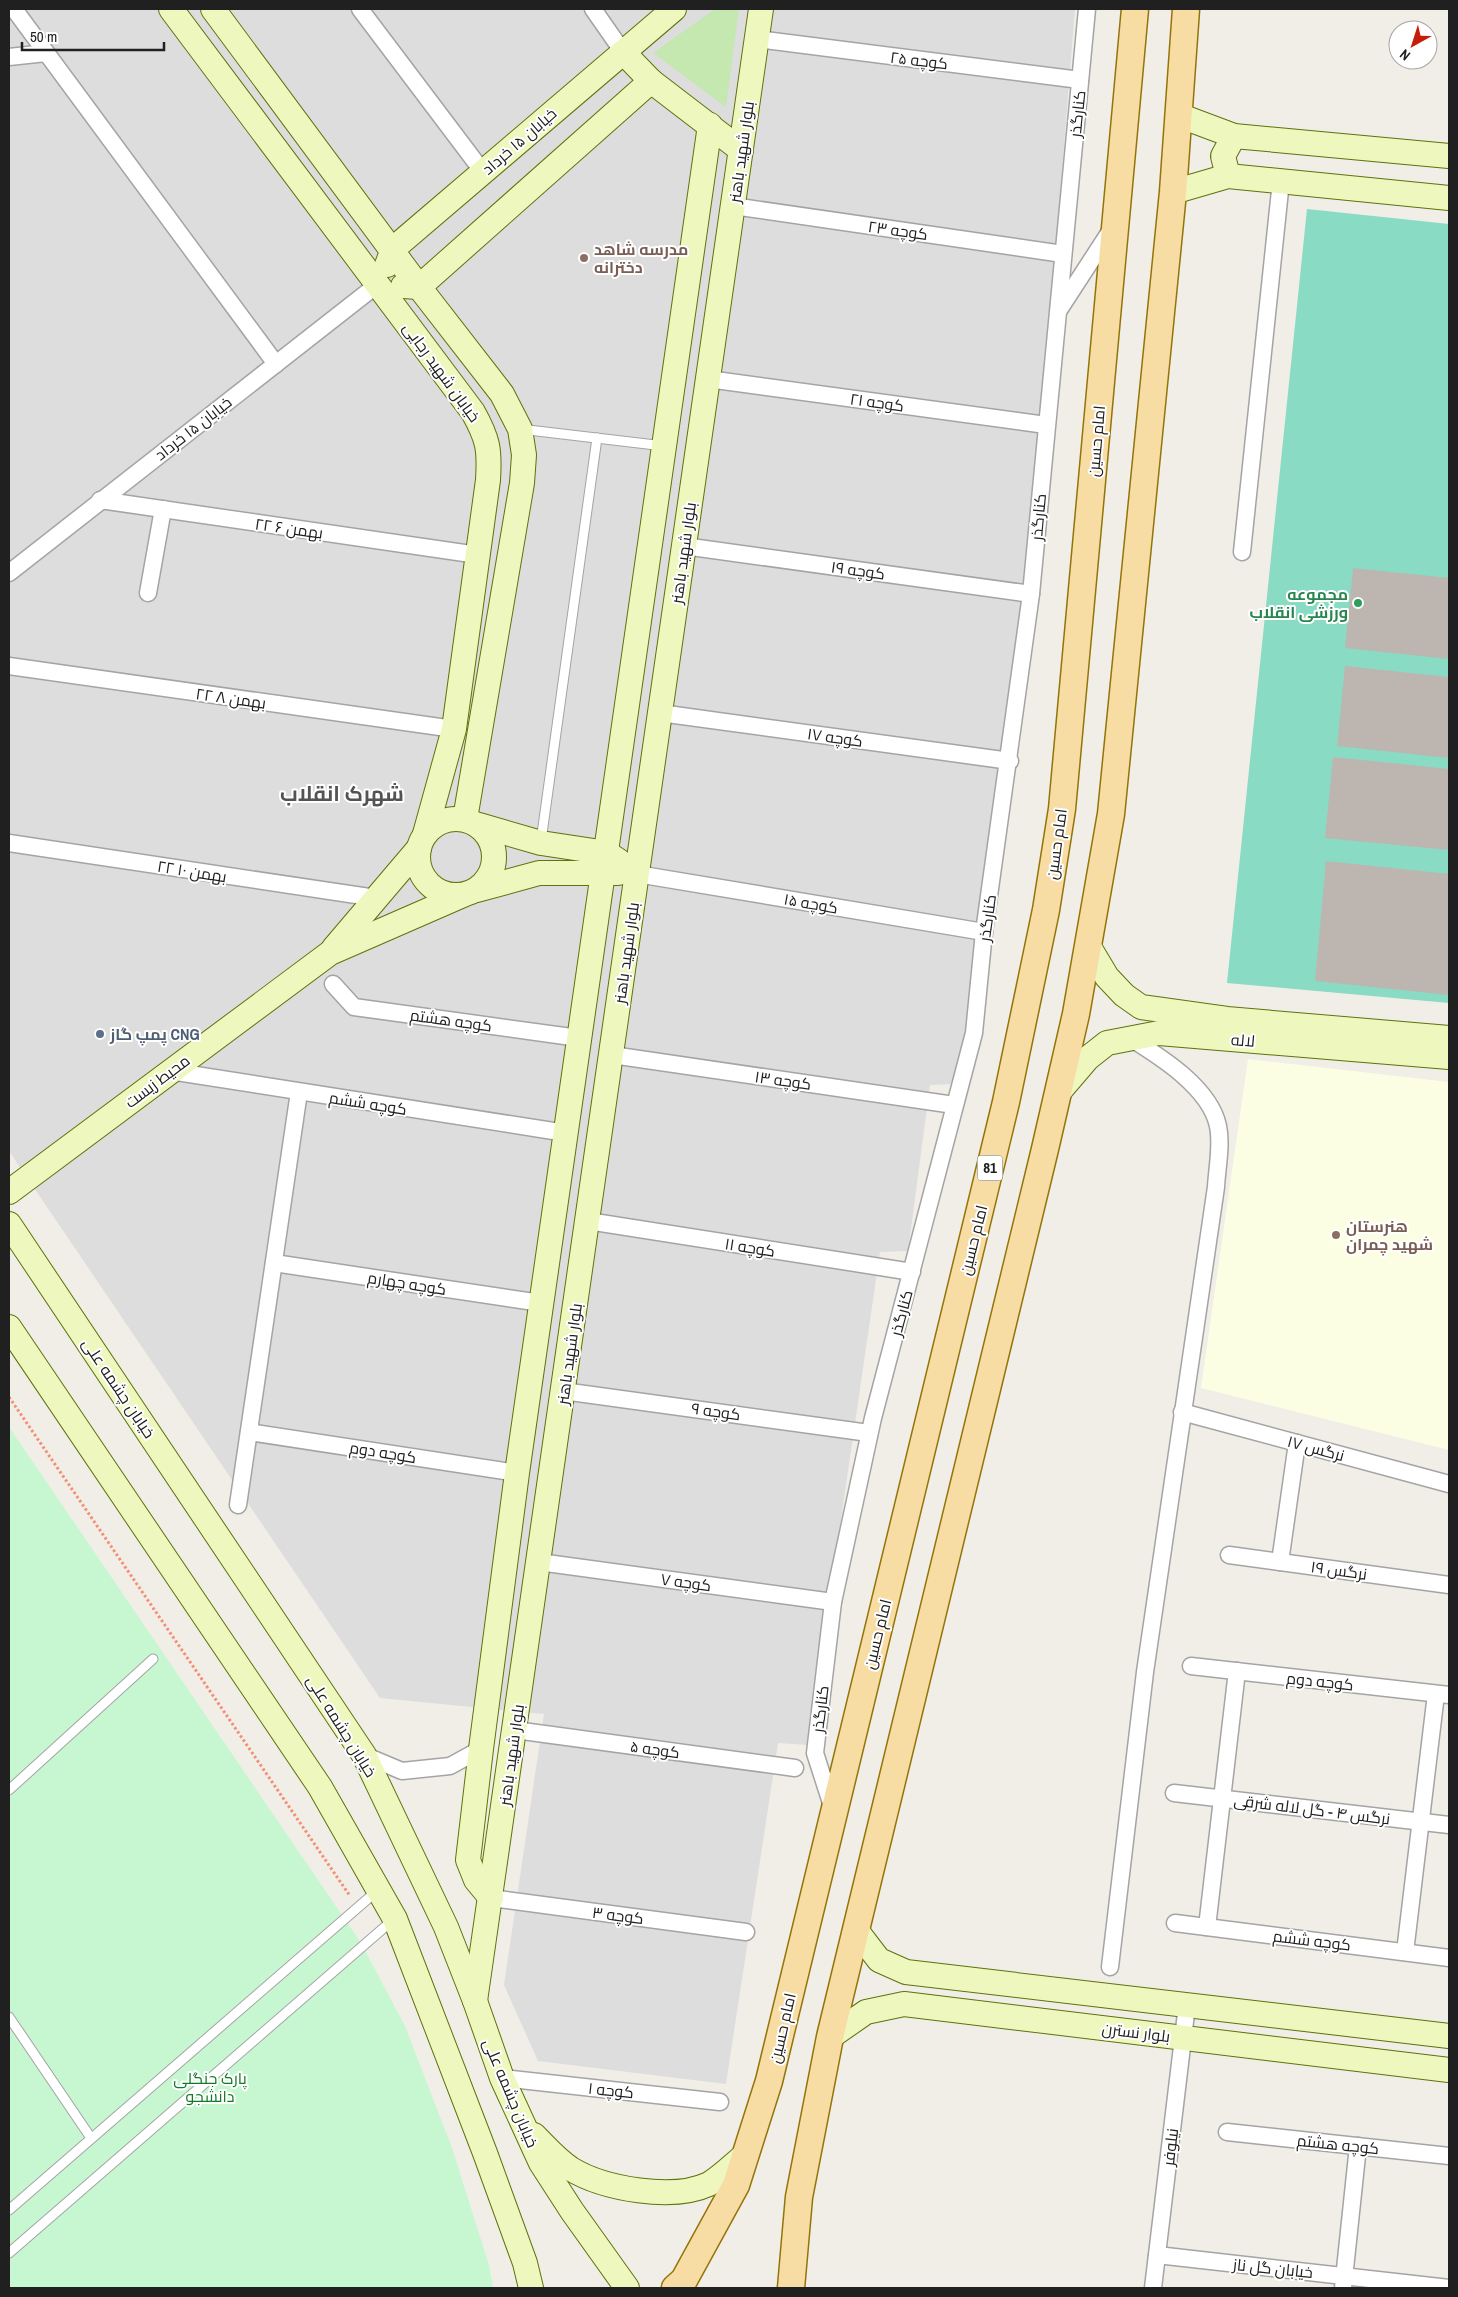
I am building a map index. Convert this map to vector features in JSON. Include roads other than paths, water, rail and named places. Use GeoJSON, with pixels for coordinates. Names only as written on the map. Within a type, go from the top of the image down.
{"type":"FeatureCollection","features":[{"type":"Feature","properties":{"kind":"main road","name":"امام حسین"},"geometry":{"type":"LineString","coordinates":[[675,2288],[684,2280],[736,2184],[770,2082],[1006,1102],[1046,910],[1062,809],[1135,9]]}},
{"type":"Feature","properties":{"kind":"main road"},"geometry":{"type":"LineString","coordinates":[[791,2288],[799,2197],[830,2037],[1058,1093],[1089,947],[1111,814],[1173,192],[1186,9]]}},
{"type":"Feature","properties":{"kind":"street"},"geometry":{"type":"LineString","coordinates":[[14,9],[276,364]]}},
{"type":"Feature","properties":{"kind":"street","name":"خیابان شهید رجایی"},"geometry":{"type":"LineString","coordinates":[[171,9],[473,412],[486,435],[489,456],[488,480],[454,729],[422,841]]}},
{"type":"Feature","properties":{"kind":"street","name":"خیابان شهید رجایی"},"geometry":{"type":"LineString","coordinates":[[213,9],[393,249],[419,287],[502,394],[520,429],[524,454],[522,483],[472,822]]}},
{"type":"Feature","properties":{"kind":"street"},"geometry":{"type":"LineString","coordinates":[[360,9],[483,172]]}},
{"type":"Feature","properties":{"kind":"street"},"geometry":{"type":"LineString","coordinates":[[593,9],[623,52],[651,81],[741,150]]}},
{"type":"Feature","properties":{"kind":"street","name":"خیابان ۱۵ خرداد"},"geometry":{"type":"LineString","coordinates":[[9,573],[378,284],[393,249],[674,9]]}},
{"type":"Feature","properties":{"kind":"street","name":"بلوار شهید باهنر"},"geometry":{"type":"LineString","coordinates":[[475,2001],[761,9]]}},
{"type":"Feature","properties":{"kind":"street","name":"کنارگذر"},"geometry":{"type":"LineString","coordinates":[[834,1811],[815,1753],[833,1602],[869,1433],[974,1033],[984,932],[1010,761],[1032,594],[1046,425],[1087,9]]}},
{"type":"Feature","properties":{"kind":"street","name":"کوچه ۲۵"},"geometry":{"type":"LineString","coordinates":[[757,39],[1080,80]]}},
{"type":"Feature","properties":{"kind":"street"},"geometry":{"type":"LineString","coordinates":[[9,57],[46,53]]}},
{"type":"Feature","properties":{"kind":"street"},"geometry":{"type":"LineString","coordinates":[[378,284],[419,287],[651,81]]}},
{"type":"Feature","properties":{"kind":"street"},"geometry":{"type":"LineString","coordinates":[[1178,115],[1234,136],[1449,156]]}},
{"type":"Feature","properties":{"kind":"street","name":"بلوار شهید باهنر"},"geometry":{"type":"LineString","coordinates":[[491,1898],[476,1880],[468,1860],[481,1749],[517,1473],[710,125]]}},
{"type":"Feature","properties":{"kind":"street"},"geometry":{"type":"LineString","coordinates":[[1228,176],[1223,156],[1234,136]]}},
{"type":"Feature","properties":{"kind":"street"},"geometry":{"type":"LineString","coordinates":[[1173,192],[1228,176],[1449,198]]}},
{"type":"Feature","properties":{"kind":"street"},"geometry":{"type":"LineString","coordinates":[[1242,552],[1281,182]]}},
{"type":"Feature","properties":{"kind":"street","name":"کوچه ۲۳"},"geometry":{"type":"LineString","coordinates":[[733,206],[1064,254]]}},
{"type":"Feature","properties":{"kind":"street"},"geometry":{"type":"LineString","coordinates":[[1058,312],[1116,224]]}},
{"type":"Feature","properties":{"kind":"street","name":"کوچه ۲۱"},"geometry":{"type":"LineString","coordinates":[[708,379],[1046,425]]}},
{"type":"Feature","properties":{"kind":"street","name":"۲۲ بهمن ۶"},"geometry":{"type":"LineString","coordinates":[[100,500],[478,555]]}},
{"type":"Feature","properties":{"kind":"street"},"geometry":{"type":"LineString","coordinates":[[148,593],[163,509]]}},
{"type":"Feature","properties":{"kind":"street","name":"کوچه ۱۹"},"geometry":{"type":"LineString","coordinates":[[684,546],[1032,594]]}},
{"type":"Feature","properties":{"kind":"street","name":"۲۲ بهمن ۸"},"geometry":{"type":"LineString","coordinates":[[9,666],[454,729]]}},
{"type":"Feature","properties":{"kind":"street","name":"کوچه ۱۷"},"geometry":{"type":"LineString","coordinates":[[660,712],[1010,761]]}},
{"type":"Feature","properties":{"kind":"street"},"geometry":{"type":"LineString","coordinates":[[472,822],[489,836],[495,850],[494,865],[488,879],[470,892],[448,895],[434,888],[424,877],[418,863],[422,841],[436,824],[450,819],[472,822],[605,862],[637,874]]}},
{"type":"Feature","properties":{"kind":"street","name":"محیط زیست"},"geometry":{"type":"LineString","coordinates":[[330,953],[422,841]]}},
{"type":"Feature","properties":{"kind":"street","name":"۲۲ بهمن ۱۰"},"geometry":{"type":"LineString","coordinates":[[9,843],[376,898]]}},
{"type":"Feature","properties":{"kind":"street","name":"محیط زیست"},"geometry":{"type":"LineString","coordinates":[[9,1192],[330,953],[470,892],[539,872],[605,862]]}},
{"type":"Feature","properties":{"kind":"street","name":"کوچه ۱۵"},"geometry":{"type":"LineString","coordinates":[[637,874],[984,932]]}},
{"type":"Feature","properties":{"kind":"street","name":"لاله"},"geometry":{"type":"LineString","coordinates":[[1089,947],[1107,977],[1124,995],[1141,1007],[1227,1019],[1449,1038]]}},
{"type":"Feature","properties":{"kind":"street","name":"کوچه هشتم"},"geometry":{"type":"LineString","coordinates":[[333,984],[354,1007],[580,1038]]}},
{"type":"Feature","properties":{"kind":"street"},"geometry":{"type":"LineString","coordinates":[[1110,1967],[1145,1672],[1216,1187],[1218,1125],[1206,1100],[1187,1079],[1158,1055],[1130,1038],[1126,1028],[1127,1019],[1131,1012],[1141,1007]]}},
{"type":"Feature","properties":{"kind":"street","name":"لاله"},"geometry":{"type":"LineString","coordinates":[[1058,1093],[1088,1058],[1107,1042],[1159,1033],[1449,1057]]}},
{"type":"Feature","properties":{"kind":"street","name":"کوچه ۱۳"},"geometry":{"type":"LineString","coordinates":[[612,1055],[954,1105]]}},
{"type":"Feature","properties":{"kind":"street","name":"کوچه ششم"},"geometry":{"type":"LineString","coordinates":[[170,1071],[566,1133]]}},
{"type":"Feature","properties":{"kind":"street"},"geometry":{"type":"LineString","coordinates":[[238,1505],[298,1092]]}},
{"type":"Feature","properties":{"kind":"street","name":"کوچه ۱۱"},"geometry":{"type":"LineString","coordinates":[[588,1221],[912,1272]]}},
{"type":"Feature","properties":{"kind":"street","name":"خیابان چشمه علی"},"geometry":{"type":"LineString","coordinates":[[9,1224],[364,1755],[435,1902],[475,2001],[502,2078],[541,2163],[627,2288]]}},
{"type":"Feature","properties":{"kind":"street","name":"کوچه چهارم"},"geometry":{"type":"LineString","coordinates":[[274,1263],[541,1303]]}},
{"type":"Feature","properties":{"kind":"street"},"geometry":{"type":"LineString","coordinates":[[9,1327],[320,1787],[395,1919],[485,2153],[525,2263],[531,2288]]}},
{"type":"Feature","properties":{"kind":"street","name":"کوچه ۹"},"geometry":{"type":"LineString","coordinates":[[563,1391],[869,1433]]}},
{"type":"Feature","properties":{"kind":"street","name":"نرگس ۱۷"},"geometry":{"type":"LineString","coordinates":[[1182,1412],[1449,1484]]}},
{"type":"Feature","properties":{"kind":"street","name":"کوچه دوم"},"geometry":{"type":"LineString","coordinates":[[249,1432],[517,1473]]}},
{"type":"Feature","properties":{"kind":"street"},"geometry":{"type":"LineString","coordinates":[[1280,1562],[1297,1443]]}},
{"type":"Feature","properties":{"kind":"street","name":"نرگس ۱۹"},"geometry":{"type":"LineString","coordinates":[[1229,1555],[1449,1585]]}},
{"type":"Feature","properties":{"kind":"street","name":"کوچه ۷"},"geometry":{"type":"LineString","coordinates":[[539,1562],[833,1602]]}},
{"type":"Feature","properties":{"kind":"street","name":"کوچه دوم"},"geometry":{"type":"LineString","coordinates":[[1191,1666],[1443,1694]]}},
{"type":"Feature","properties":{"kind":"street"},"geometry":{"type":"LineString","coordinates":[[1207,1927],[1237,1671]]}},
{"type":"Feature","properties":{"kind":"street"},"geometry":{"type":"LineString","coordinates":[[1405,1952],[1422,1822],[1443,1694]]}},
{"type":"Feature","properties":{"kind":"street","name":"کوچه ۵"},"geometry":{"type":"LineString","coordinates":[[515,1730],[794,1768]]}},
{"type":"Feature","properties":{"kind":"street"},"geometry":{"type":"LineString","coordinates":[[364,1755],[402,1771],[450,1766],[481,1749]]}},
{"type":"Feature","properties":{"kind":"street","name":"نرگس ۴ - گل لاله شرقی"},"geometry":{"type":"LineString","coordinates":[[1174,1793],[1449,1825]]}},
{"type":"Feature","properties":{"kind":"street","name":"کوچه ۳"},"geometry":{"type":"LineString","coordinates":[[491,1898],[746,1932]]}},
{"type":"Feature","properties":{"kind":"street","name":"کوچه ششم"},"geometry":{"type":"LineString","coordinates":[[1175,1923],[1449,1958]]}},
{"type":"Feature","properties":{"kind":"street","name":"بلوار نسترن"},"geometry":{"type":"LineString","coordinates":[[856,1930],[879,1960],[906,1972],[1449,2036]]}},
{"type":"Feature","properties":{"kind":"street","name":"بلوار نسترن"},"geometry":{"type":"LineString","coordinates":[[830,2037],[866,2012],[904,2004],[1449,2070]]}},
{"type":"Feature","properties":{"kind":"street","name":"نیلوفر"},"geometry":{"type":"LineString","coordinates":[[1153,2288],[1187,2005]]}},
{"type":"Feature","properties":{"kind":"street","name":"کوچه ۱"},"geometry":{"type":"LineString","coordinates":[[502,2078],[720,2102]]}},
{"type":"Feature","properties":{"kind":"street"},"geometry":{"type":"LineString","coordinates":[[522,2124],[555,2156],[572,2169],[603,2183],[627,2189],[653,2192],[680,2190],[708,2184],[745,2156]]}},
{"type":"Feature","properties":{"kind":"street","name":"کوچه هشتم"},"geometry":{"type":"LineString","coordinates":[[1227,2132],[1449,2156]]}},
{"type":"Feature","properties":{"kind":"street"},"geometry":{"type":"LineString","coordinates":[[1344,2282],[1358,2146]]}},
{"type":"Feature","properties":{"kind":"street","name":"خیابان گل ناز"},"geometry":{"type":"LineString","coordinates":[[1157,2255],[1344,2282],[1449,2288]]}},
{"type":"Feature","properties":{"kind":"lane"},"geometry":{"type":"LineString","coordinates":[[520,429],[664,446]]}},
{"type":"Feature","properties":{"kind":"lane"},"geometry":{"type":"LineString","coordinates":[[541,843],[597,438]]}},
{"type":"Feature","properties":{"kind":"lane"},"geometry":{"type":"LineString","coordinates":[[9,1790],[153,1659]]}},
{"type":"Feature","properties":{"kind":"lane"},"geometry":{"type":"LineString","coordinates":[[9,2210],[378,1890]]}},
{"type":"Feature","properties":{"kind":"lane"},"geometry":{"type":"LineString","coordinates":[[9,2253],[395,1919]]}},
{"type":"Feature","properties":{"kind":"lane"},"geometry":{"type":"LineString","coordinates":[[9,2017],[91,2138]]}},
{"type":"Feature","properties":{"kind":"place","name":"مدرسه شاهد دخترانه"},"geometry":{"type":"Point","coordinates":[584,258]}},
{"type":"Feature","properties":{"kind":"place","name":"مجموعه ورزشی انقلاب"},"geometry":{"type":"Point","coordinates":[1358,603]}},
{"type":"Feature","properties":{"kind":"place","name":"پمپ گاز CNG"},"geometry":{"type":"Point","coordinates":[100,1034]}},
{"type":"Feature","properties":{"kind":"place","name":"هنرستان شهید چمران"},"geometry":{"type":"Point","coordinates":[1336,1235]}},
{"type":"Feature","properties":{"kind":"district","name":"شهرک انقلاب"},"geometry":{"type":"Point","coordinates":[342,794]}},
{"type":"Feature","properties":{"kind":"park label","name":"پارک جنگلی دانشجو"},"geometry":{"type":"Point","coordinates":[210,2087]}}]}
